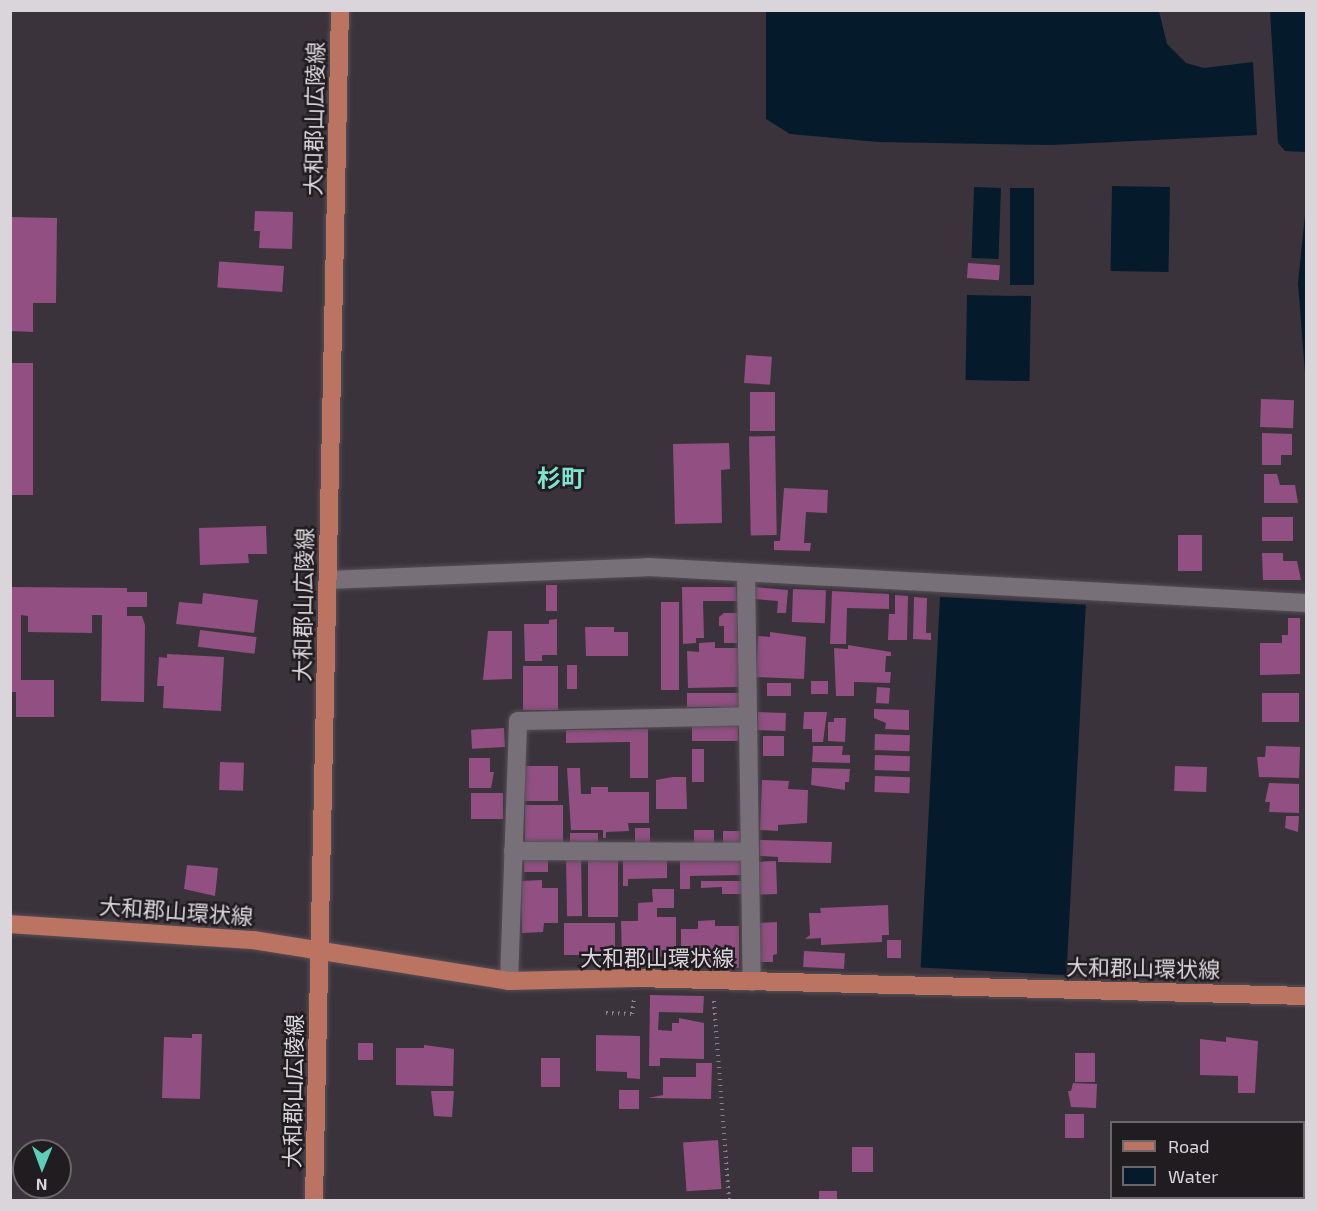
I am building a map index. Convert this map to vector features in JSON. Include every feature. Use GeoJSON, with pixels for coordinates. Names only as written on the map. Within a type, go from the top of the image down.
{"type":"FeatureCollection","features":[{"type":"Feature","properties":{"kind":"main road","name":"大和郡山広陵線"},"geometry":{"type":"LineString","coordinates":[[314,1200],[340,10]]}},
{"type":"Feature","properties":{"kind":"main road","name":"大和郡山環状線"},"geometry":{"type":"LineString","coordinates":[[10,924],[253,940],[508,981],[636,978],[712,982],[1306,996]]}},
{"type":"Feature","properties":{"kind":"street"},"geometry":{"type":"LineString","coordinates":[[328,580],[648,567],[1306,603]]}},
{"type":"Feature","properties":{"kind":"street"},"geometry":{"type":"LineString","coordinates":[[746,574],[752,982]]}},
{"type":"Feature","properties":{"kind":"street"},"geometry":{"type":"LineString","coordinates":[[508,981],[518,721],[748,716]]}},
{"type":"Feature","properties":{"kind":"street"},"geometry":{"type":"LineString","coordinates":[[513,851],[750,852]]}},
{"type":"Feature","properties":{"kind":"path"},"geometry":{"type":"LineString","coordinates":[[606,1012],[632,1014],[636,978]]}},
{"type":"Feature","properties":{"kind":"path"},"geometry":{"type":"LineString","coordinates":[[712,982],[729,1200]]}},
{"type":"Feature","properties":{"kind":"water"},"geometry":{"type":"Polygon","coordinates":[[[766,11],[1159,11],[1167,44],[1186,63],[1204,68],[1253,62],[1257,135],[1052,145],[878,142],[790,134],[766,119],[766,11]]]}},
{"type":"Feature","properties":{"kind":"water"},"geometry":{"type":"Polygon","coordinates":[[[1270,11],[1306,11],[1306,152],[1285,151],[1278,143],[1270,11]]]}},
{"type":"Feature","properties":{"kind":"water"},"geometry":{"type":"Polygon","coordinates":[[[1112,186],[1170,187],[1169,272],[1111,271],[1112,186]]]}},
{"type":"Feature","properties":{"kind":"water"},"geometry":{"type":"Polygon","coordinates":[[[974,187],[1001,188],[999,259],[972,258],[974,187]]]}},
{"type":"Feature","properties":{"kind":"water"},"geometry":{"type":"Polygon","coordinates":[[[1010,188],[1034,188],[1034,285],[1010,285],[1010,188]]]}},
{"type":"Feature","properties":{"kind":"water"},"geometry":{"type":"Polygon","coordinates":[[[1306,205],[1306,386],[1298,283],[1306,205]]]}},
{"type":"Feature","properties":{"kind":"water"},"geometry":{"type":"Polygon","coordinates":[[[967,295],[1031,296],[1030,381],[966,380],[967,295]]]}},
{"type":"Feature","properties":{"kind":"water"},"geometry":{"type":"Polygon","coordinates":[[[940,597],[1086,605],[1066,975],[921,967],[940,597]]]}},
{"type":"Feature","properties":{"kind":"building"},"geometry":{"type":"Polygon","coordinates":[[[255,211],[293,212],[292,249],[259,248],[260,231],[254,231],[255,211]]]}},
{"type":"Feature","properties":{"kind":"building"},"geometry":{"type":"Polygon","coordinates":[[[10,217],[57,218],[56,303],[33,303],[33,332],[10,331],[10,217]]]}},
{"type":"Feature","properties":{"kind":"building"},"geometry":{"type":"Polygon","coordinates":[[[219,261],[284,266],[282,292],[217,287],[219,261]]]}},
{"type":"Feature","properties":{"kind":"building"},"geometry":{"type":"Polygon","coordinates":[[[968,263],[1000,265],[999,280],[967,278],[968,263]]]}},
{"type":"Feature","properties":{"kind":"building"},"geometry":{"type":"Polygon","coordinates":[[[746,355],[772,357],[770,385],[744,383],[746,355]]]}},
{"type":"Feature","properties":{"kind":"building"},"geometry":{"type":"Polygon","coordinates":[[[10,363],[33,363],[33,495],[10,495],[10,363]]]}},
{"type":"Feature","properties":{"kind":"building"},"geometry":{"type":"Polygon","coordinates":[[[750,392],[775,392],[775,431],[750,431],[750,392]]]}},
{"type":"Feature","properties":{"kind":"building"},"geometry":{"type":"Polygon","coordinates":[[[1261,399],[1294,400],[1293,428],[1260,427],[1261,399]]]}},
{"type":"Feature","properties":{"kind":"building"},"geometry":{"type":"Polygon","coordinates":[[[1262,433],[1292,434],[1292,455],[1281,455],[1281,465],[1262,465],[1262,433]]]}},
{"type":"Feature","properties":{"kind":"building"},"geometry":{"type":"Polygon","coordinates":[[[749,436],[775,436],[777,535],[751,535],[749,436]]]}},
{"type":"Feature","properties":{"kind":"building"},"geometry":{"type":"Polygon","coordinates":[[[729,443],[730,469],[721,470],[722,523],[675,524],[673,444],[729,443]]]}},
{"type":"Feature","properties":{"kind":"building"},"geometry":{"type":"Polygon","coordinates":[[[1264,474],[1277,474],[1280,485],[1295,485],[1298,503],[1264,503],[1264,474]]]}},
{"type":"Feature","properties":{"kind":"building"},"geometry":{"type":"Polygon","coordinates":[[[784,488],[828,490],[827,513],[806,512],[804,543],[811,543],[810,551],[774,550],[774,541],[780,541],[784,488]]]}},
{"type":"Feature","properties":{"kind":"building"},"geometry":{"type":"Polygon","coordinates":[[[1262,517],[1293,517],[1293,541],[1262,541],[1262,517]]]}},
{"type":"Feature","properties":{"kind":"building"},"geometry":{"type":"Polygon","coordinates":[[[266,526],[267,554],[248,554],[249,563],[200,565],[199,528],[266,526]]]}},
{"type":"Feature","properties":{"kind":"building"},"geometry":{"type":"Polygon","coordinates":[[[1178,535],[1202,535],[1202,571],[1178,571],[1178,535]]]}},
{"type":"Feature","properties":{"kind":"building"},"geometry":{"type":"Polygon","coordinates":[[[1262,553],[1283,553],[1283,561],[1297,561],[1301,580],[1263,580],[1262,553]]]}},
{"type":"Feature","properties":{"kind":"building"},"geometry":{"type":"Polygon","coordinates":[[[546,585],[557,585],[557,611],[546,611],[546,585]]]}},
{"type":"Feature","properties":{"kind":"building"},"geometry":{"type":"Polygon","coordinates":[[[10,587],[127,588],[127,592],[147,592],[147,607],[127,607],[127,616],[142,616],[145,625],[144,702],[101,701],[102,615],[92,615],[92,633],[28,632],[28,616],[21,615],[21,680],[54,680],[54,717],[16,717],[16,692],[10,692],[10,587]]]}},
{"type":"Feature","properties":{"kind":"building"},"geometry":{"type":"Polygon","coordinates":[[[682,587],[736,587],[737,601],[703,601],[704,638],[696,638],[696,643],[683,644],[682,587]]]}},
{"type":"Feature","properties":{"kind":"building"},"geometry":{"type":"Polygon","coordinates":[[[755,587],[788,590],[786,613],[777,613],[778,601],[754,599],[755,587]]]}},
{"type":"Feature","properties":{"kind":"building"},"geometry":{"type":"Polygon","coordinates":[[[793,589],[826,590],[825,623],[792,622],[793,589]]]}},
{"type":"Feature","properties":{"kind":"building"},"geometry":{"type":"Polygon","coordinates":[[[832,591],[889,594],[889,609],[847,608],[846,644],[830,644],[832,591]]]}},
{"type":"Feature","properties":{"kind":"building"},"geometry":{"type":"Polygon","coordinates":[[[203,593],[258,600],[254,633],[176,624],[179,602],[202,604],[203,593]]]}},
{"type":"Feature","properties":{"kind":"building"},"geometry":{"type":"Polygon","coordinates":[[[895,595],[908,596],[907,640],[888,640],[889,614],[895,614],[895,595]]]}},
{"type":"Feature","properties":{"kind":"building"},"geometry":{"type":"Polygon","coordinates":[[[914,597],[927,598],[926,633],[931,633],[931,640],[913,639],[914,597]]]}},
{"type":"Feature","properties":{"kind":"building"},"geometry":{"type":"Polygon","coordinates":[[[661,602],[679,602],[679,690],[661,690],[661,602]]]}},
{"type":"Feature","properties":{"kind":"building"},"geometry":{"type":"Polygon","coordinates":[[[724,613],[737,613],[737,643],[724,643],[724,626],[719,626],[719,617],[724,613]]]}},
{"type":"Feature","properties":{"kind":"building"},"geometry":{"type":"Polygon","coordinates":[[[1288,618],[1300,618],[1300,674],[1260,675],[1260,643],[1282,643],[1282,635],[1288,635],[1288,618]]]}},
{"type":"Feature","properties":{"kind":"building"},"geometry":{"type":"Polygon","coordinates":[[[557,619],[557,655],[542,655],[542,661],[525,661],[524,624],[549,624],[549,620],[557,619]]]}},
{"type":"Feature","properties":{"kind":"building"},"geometry":{"type":"Polygon","coordinates":[[[585,627],[614,627],[614,632],[628,632],[628,656],[586,656],[585,627]]]}},
{"type":"Feature","properties":{"kind":"building"},"geometry":{"type":"Polygon","coordinates":[[[200,630],[257,637],[255,654],[198,647],[200,630]]]}},
{"type":"Feature","properties":{"kind":"building"},"geometry":{"type":"Polygon","coordinates":[[[488,631],[512,631],[512,679],[483,680],[488,631]]]}},
{"type":"Feature","properties":{"kind":"building"},"geometry":{"type":"Polygon","coordinates":[[[770,632],[806,637],[804,679],[756,677],[758,636],[770,637],[770,632]]]}},
{"type":"Feature","properties":{"kind":"building"},"geometry":{"type":"Polygon","coordinates":[[[715,642],[715,648],[738,648],[738,687],[688,688],[687,651],[699,652],[699,643],[715,642]]]}},
{"type":"Feature","properties":{"kind":"building"},"geometry":{"type":"Polygon","coordinates":[[[848,645],[891,652],[891,656],[886,656],[885,672],[891,672],[890,683],[854,682],[854,696],[836,696],[834,648],[848,649],[848,645]]]}},
{"type":"Feature","properties":{"kind":"building"},"geometry":{"type":"Polygon","coordinates":[[[167,654],[224,657],[221,711],[163,708],[164,686],[157,686],[159,657],[167,658],[167,654]]]}},
{"type":"Feature","properties":{"kind":"building"},"geometry":{"type":"Polygon","coordinates":[[[567,665],[577,665],[577,689],[567,689],[567,665]]]}},
{"type":"Feature","properties":{"kind":"building"},"geometry":{"type":"Polygon","coordinates":[[[523,666],[558,666],[558,710],[523,710],[523,666]]]}},
{"type":"Feature","properties":{"kind":"building"},"geometry":{"type":"Polygon","coordinates":[[[811,681],[828,681],[828,694],[811,694],[811,681]]]}},
{"type":"Feature","properties":{"kind":"building"},"geometry":{"type":"Polygon","coordinates":[[[767,683],[791,683],[791,696],[767,696],[767,683]]]}},
{"type":"Feature","properties":{"kind":"building"},"geometry":{"type":"Polygon","coordinates":[[[877,687],[890,688],[889,704],[876,703],[877,687]]]}},
{"type":"Feature","properties":{"kind":"building"},"geometry":{"type":"Polygon","coordinates":[[[687,693],[739,693],[739,707],[687,707],[687,693]]]}},
{"type":"Feature","properties":{"kind":"building"},"geometry":{"type":"Polygon","coordinates":[[[1262,693],[1299,693],[1299,722],[1262,722],[1262,693]]]}},
{"type":"Feature","properties":{"kind":"building"},"geometry":{"type":"Polygon","coordinates":[[[874,709],[909,710],[909,730],[885,729],[886,723],[874,718],[874,709]]]}},
{"type":"Feature","properties":{"kind":"building"},"geometry":{"type":"Polygon","coordinates":[[[758,712],[786,713],[785,731],[757,730],[758,712]]]}},
{"type":"Feature","properties":{"kind":"building"},"geometry":{"type":"Polygon","coordinates":[[[804,712],[827,712],[823,742],[812,742],[812,729],[803,729],[804,712]]]}},
{"type":"Feature","properties":{"kind":"building"},"geometry":{"type":"Polygon","coordinates":[[[834,718],[846,718],[845,742],[828,741],[828,722],[834,722],[834,718]]]}},
{"type":"Feature","properties":{"kind":"building"},"geometry":{"type":"Polygon","coordinates":[[[692,725],[738,725],[738,741],[692,741],[692,725]]]}},
{"type":"Feature","properties":{"kind":"building"},"geometry":{"type":"Polygon","coordinates":[[[504,728],[505,747],[472,749],[471,730],[504,728]]]}},
{"type":"Feature","properties":{"kind":"building"},"geometry":{"type":"Polygon","coordinates":[[[648,729],[648,778],[630,778],[630,742],[566,743],[566,730],[648,729]]]}},
{"type":"Feature","properties":{"kind":"building"},"geometry":{"type":"Polygon","coordinates":[[[875,734],[910,735],[909,751],[874,750],[875,734]]]}},
{"type":"Feature","properties":{"kind":"building"},"geometry":{"type":"Polygon","coordinates":[[[763,736],[784,736],[784,756],[763,756],[763,736]]]}},
{"type":"Feature","properties":{"kind":"building"},"geometry":{"type":"Polygon","coordinates":[[[813,746],[843,746],[842,755],[850,755],[850,763],[812,762],[813,746]]]}},
{"type":"Feature","properties":{"kind":"building"},"geometry":{"type":"Polygon","coordinates":[[[1266,746],[1300,747],[1299,778],[1259,777],[1257,757],[1265,757],[1266,746]]]}},
{"type":"Feature","properties":{"kind":"building"},"geometry":{"type":"Polygon","coordinates":[[[692,749],[704,749],[704,782],[692,782],[692,749]]]}},
{"type":"Feature","properties":{"kind":"building"},"geometry":{"type":"Polygon","coordinates":[[[875,755],[910,756],[909,771],[874,770],[875,755]]]}},
{"type":"Feature","properties":{"kind":"building"},"geometry":{"type":"Polygon","coordinates":[[[469,758],[490,758],[490,772],[494,772],[491,788],[469,788],[469,758]]]}},
{"type":"Feature","properties":{"kind":"building"},"geometry":{"type":"Polygon","coordinates":[[[220,762],[244,763],[243,791],[219,790],[220,762]]]}},
{"type":"Feature","properties":{"kind":"building"},"geometry":{"type":"Polygon","coordinates":[[[525,766],[558,766],[558,801],[525,801],[525,766]]]}},
{"type":"Feature","properties":{"kind":"building"},"geometry":{"type":"Polygon","coordinates":[[[1175,766],[1207,767],[1206,792],[1174,791],[1175,766]]]}},
{"type":"Feature","properties":{"kind":"building"},"geometry":{"type":"Polygon","coordinates":[[[567,768],[580,768],[581,794],[591,794],[591,787],[608,787],[608,792],[649,792],[649,823],[628,823],[629,831],[606,832],[606,838],[603,838],[603,830],[571,830],[567,768]]]}},
{"type":"Feature","properties":{"kind":"building"},"geometry":{"type":"Polygon","coordinates":[[[812,768],[850,769],[849,782],[845,782],[845,790],[811,785],[812,768]]]}},
{"type":"Feature","properties":{"kind":"building"},"geometry":{"type":"Polygon","coordinates":[[[875,776],[910,777],[909,793],[874,792],[875,776]]]}},
{"type":"Feature","properties":{"kind":"building"},"geometry":{"type":"Polygon","coordinates":[[[686,777],[687,809],[656,809],[656,780],[686,777]]]}},
{"type":"Feature","properties":{"kind":"building"},"geometry":{"type":"Polygon","coordinates":[[[762,780],[789,781],[788,789],[808,790],[807,823],[778,825],[778,831],[760,830],[762,780]]]}},
{"type":"Feature","properties":{"kind":"building"},"geometry":{"type":"Polygon","coordinates":[[[1269,783],[1299,784],[1299,813],[1269,812],[1270,802],[1265,802],[1269,783]]]}},
{"type":"Feature","properties":{"kind":"building"},"geometry":{"type":"Polygon","coordinates":[[[471,793],[503,793],[503,819],[471,819],[471,793]]]}},
{"type":"Feature","properties":{"kind":"building"},"geometry":{"type":"Polygon","coordinates":[[[525,805],[563,805],[563,845],[525,845],[525,805]]]}},
{"type":"Feature","properties":{"kind":"building"},"geometry":{"type":"Polygon","coordinates":[[[1286,816],[1299,816],[1298,832],[1285,828],[1286,816]]]}},
{"type":"Feature","properties":{"kind":"building"},"geometry":{"type":"Polygon","coordinates":[[[635,828],[650,828],[650,845],[635,845],[635,828]]]}},
{"type":"Feature","properties":{"kind":"building"},"geometry":{"type":"Polygon","coordinates":[[[694,830],[714,830],[714,845],[694,845],[694,830]]]}},
{"type":"Feature","properties":{"kind":"building"},"geometry":{"type":"Polygon","coordinates":[[[723,831],[740,831],[740,845],[723,845],[723,831]]]}},
{"type":"Feature","properties":{"kind":"building"},"geometry":{"type":"Polygon","coordinates":[[[570,833],[598,833],[598,848],[570,848],[570,833]]]}},
{"type":"Feature","properties":{"kind":"building"},"geometry":{"type":"Polygon","coordinates":[[[760,840],[832,842],[831,863],[778,862],[778,857],[760,856],[760,840]]]}},
{"type":"Feature","properties":{"kind":"building"},"geometry":{"type":"Polygon","coordinates":[[[566,856],[581,856],[582,916],[567,916],[566,856]]]}},
{"type":"Feature","properties":{"kind":"building"},"geometry":{"type":"Polygon","coordinates":[[[667,858],[667,878],[628,879],[628,886],[623,886],[623,859],[667,858]]]}},
{"type":"Feature","properties":{"kind":"building"},"geometry":{"type":"Polygon","coordinates":[[[741,858],[741,875],[690,876],[690,889],[680,889],[680,859],[741,858]]]}},
{"type":"Feature","properties":{"kind":"building"},"geometry":{"type":"Polygon","coordinates":[[[524,859],[548,859],[548,872],[524,872],[524,859]]]}},
{"type":"Feature","properties":{"kind":"building"},"geometry":{"type":"Polygon","coordinates":[[[588,859],[618,859],[618,917],[588,917],[588,859]]]}},
{"type":"Feature","properties":{"kind":"building"},"geometry":{"type":"Polygon","coordinates":[[[776,861],[777,894],[760,895],[759,862],[776,861]]]}},
{"type":"Feature","properties":{"kind":"building"},"geometry":{"type":"Polygon","coordinates":[[[187,865],[218,868],[215,896],[184,889],[187,865]]]}},
{"type":"Feature","properties":{"kind":"building"},"geometry":{"type":"Polygon","coordinates":[[[542,880],[542,888],[558,888],[558,923],[544,923],[543,932],[522,933],[521,881],[542,880]]]}},
{"type":"Feature","properties":{"kind":"building"},"geometry":{"type":"Polygon","coordinates":[[[701,881],[742,881],[742,894],[722,894],[722,887],[701,888],[701,881]]]}},
{"type":"Feature","properties":{"kind":"building"},"geometry":{"type":"Polygon","coordinates":[[[652,889],[674,889],[674,908],[657,908],[657,917],[676,917],[676,957],[658,957],[658,965],[639,965],[639,957],[622,957],[621,921],[638,921],[638,903],[653,902],[652,889]]]}},
{"type":"Feature","properties":{"kind":"building"},"geometry":{"type":"Polygon","coordinates":[[[888,905],[889,935],[882,935],[882,942],[821,945],[821,938],[805,939],[810,935],[809,913],[821,913],[820,908],[888,905]]]}},
{"type":"Feature","properties":{"kind":"building"},"geometry":{"type":"Polygon","coordinates":[[[715,920],[715,926],[739,926],[739,968],[730,967],[730,963],[681,966],[681,929],[698,929],[698,921],[715,920]]]}},
{"type":"Feature","properties":{"kind":"building"},"geometry":{"type":"Polygon","coordinates":[[[777,922],[777,954],[773,955],[773,962],[759,962],[758,923],[777,922]]]}},
{"type":"Feature","properties":{"kind":"building"},"geometry":{"type":"Polygon","coordinates":[[[564,923],[615,923],[615,955],[564,955],[564,923]]]}},
{"type":"Feature","properties":{"kind":"building"},"geometry":{"type":"Polygon","coordinates":[[[887,940],[901,940],[901,958],[887,958],[887,940]]]}},
{"type":"Feature","properties":{"kind":"building"},"geometry":{"type":"Polygon","coordinates":[[[804,951],[845,953],[844,969],[803,967],[804,951]]]}},
{"type":"Feature","properties":{"kind":"building"},"geometry":{"type":"Polygon","coordinates":[[[650,995],[704,996],[703,1013],[659,1012],[658,1030],[672,1031],[672,1023],[679,1023],[679,1018],[704,1023],[704,1059],[660,1058],[660,1066],[649,1066],[650,995]]]}},
{"type":"Feature","properties":{"kind":"building"},"geometry":{"type":"Polygon","coordinates":[[[192,1034],[202,1034],[200,1099],[162,1098],[164,1037],[192,1038],[192,1034]]]}},
{"type":"Feature","properties":{"kind":"building"},"geometry":{"type":"Polygon","coordinates":[[[596,1035],[640,1036],[640,1079],[627,1078],[627,1072],[596,1071],[596,1035]]]}},
{"type":"Feature","properties":{"kind":"building"},"geometry":{"type":"Polygon","coordinates":[[[1226,1037],[1258,1041],[1255,1093],[1238,1093],[1238,1076],[1200,1075],[1200,1039],[1226,1042],[1226,1037]]]}},
{"type":"Feature","properties":{"kind":"building"},"geometry":{"type":"Polygon","coordinates":[[[358,1043],[373,1043],[373,1060],[358,1060],[358,1043]]]}},
{"type":"Feature","properties":{"kind":"building"},"geometry":{"type":"Polygon","coordinates":[[[424,1045],[454,1049],[453,1086],[396,1085],[396,1048],[424,1048],[424,1045]]]}},
{"type":"Feature","properties":{"kind":"building"},"geometry":{"type":"Polygon","coordinates":[[[1075,1053],[1095,1053],[1095,1082],[1075,1082],[1075,1053]]]}},
{"type":"Feature","properties":{"kind":"building"},"geometry":{"type":"Polygon","coordinates":[[[541,1058],[560,1058],[560,1087],[541,1087],[541,1058]]]}},
{"type":"Feature","properties":{"kind":"building"},"geometry":{"type":"Polygon","coordinates":[[[696,1063],[712,1063],[711,1099],[648,1098],[663,1095],[663,1077],[696,1077],[696,1063]]]}},
{"type":"Feature","properties":{"kind":"building"},"geometry":{"type":"Polygon","coordinates":[[[1073,1083],[1097,1084],[1096,1108],[1071,1107],[1068,1091],[1071,1091],[1073,1083]]]}},
{"type":"Feature","properties":{"kind":"building"},"geometry":{"type":"Polygon","coordinates":[[[619,1090],[639,1090],[639,1109],[619,1109],[619,1090]]]}},
{"type":"Feature","properties":{"kind":"building"},"geometry":{"type":"Polygon","coordinates":[[[431,1091],[454,1091],[452,1117],[434,1116],[431,1091]]]}},
{"type":"Feature","properties":{"kind":"building"},"geometry":{"type":"Polygon","coordinates":[[[1065,1114],[1084,1114],[1084,1138],[1065,1138],[1065,1114]]]}},
{"type":"Feature","properties":{"kind":"building"},"geometry":{"type":"Polygon","coordinates":[[[718,1140],[721,1189],[687,1191],[683,1142],[718,1140]]]}},
{"type":"Feature","properties":{"kind":"building"},"geometry":{"type":"Polygon","coordinates":[[[852,1147],[873,1147],[873,1172],[852,1172],[852,1147]]]}},
{"type":"Feature","properties":{"kind":"building"},"geometry":{"type":"Polygon","coordinates":[[[819,1191],[837,1191],[837,1200],[819,1200],[819,1191]]]}},
{"type":"Feature","properties":{"kind":"district","name":"杉町"},"geometry":{"type":"Point","coordinates":[561,478]}}]}
